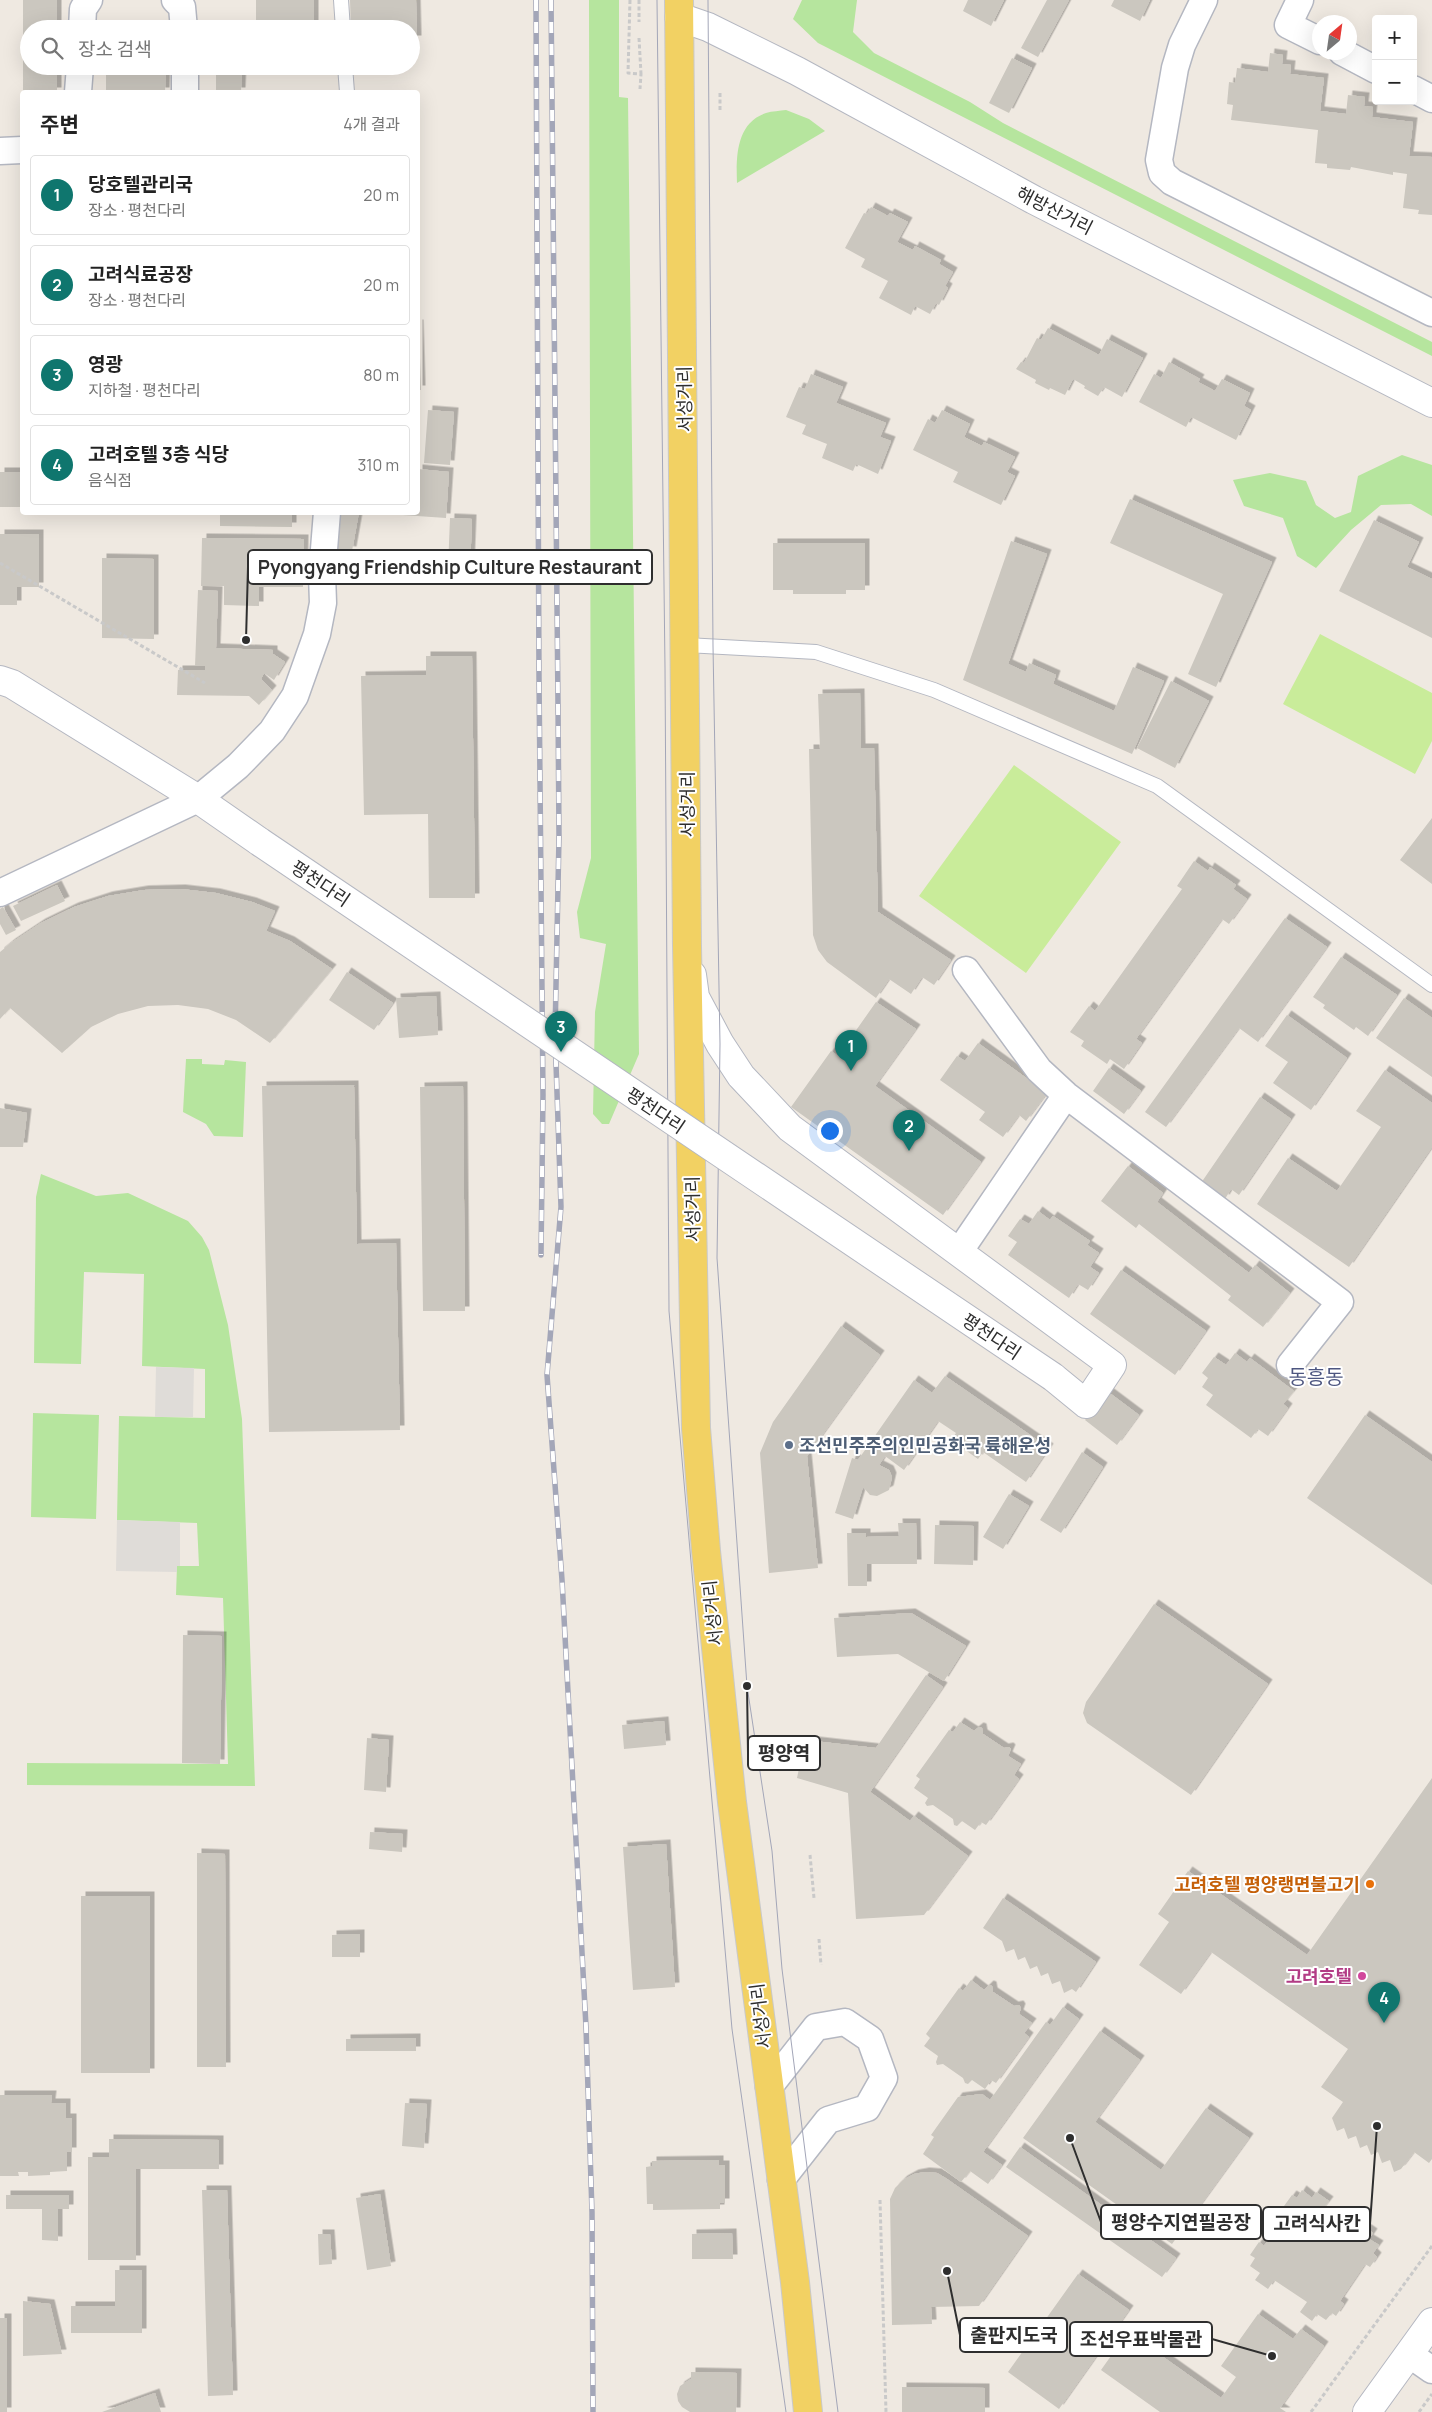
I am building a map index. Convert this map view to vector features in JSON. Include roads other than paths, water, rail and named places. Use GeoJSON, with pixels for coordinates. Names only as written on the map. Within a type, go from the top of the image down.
{"type":"FeatureCollection","features":[{"type":"Feature","properties":{"kind":"main road","name":"서성거리"},"geometry":{"type":"LineString","coordinates":[[679,8],[688,946],[696,1428],[706,1552],[732,1802],[781,2180],[808,2412]]}},
{"type":"Feature","properties":{"kind":"street"},"geometry":{"type":"LineString","coordinates":[[82,20],[83,9],[89,0]]}},
{"type":"Feature","properties":{"kind":"street"},"geometry":{"type":"LineString","coordinates":[[175,0],[182,7],[183,20]]}},
{"type":"Feature","properties":{"kind":"street"},"geometry":{"type":"LineString","coordinates":[[1204,0],[1182,45],[1175,68],[1159,160],[1162,172],[1172,182],[1432,312]]}},
{"type":"Feature","properties":{"kind":"street"},"geometry":{"type":"LineString","coordinates":[[1300,0],[1288,25],[1312,37]]}},
{"type":"Feature","properties":{"kind":"street","name":"해방산거리"},"geometry":{"type":"LineString","coordinates":[[679,8],[708,27],[797,71],[1034,200],[1432,403]]}},
{"type":"Feature","properties":{"kind":"street"},"geometry":{"type":"LineString","coordinates":[[1357,60],[1372,68]]}},
{"type":"Feature","properties":{"kind":"street"},"geometry":{"type":"LineString","coordinates":[[78,90],[79,75]]}},
{"type":"Feature","properties":{"kind":"street"},"geometry":{"type":"LineString","coordinates":[[185,75],[185,90]]}},
{"type":"Feature","properties":{"kind":"street"},"geometry":{"type":"LineString","coordinates":[[1417,91],[1432,99]]}},
{"type":"Feature","properties":{"kind":"street"},"geometry":{"type":"LineString","coordinates":[[0,151],[20,150]]}},
{"type":"Feature","properties":{"kind":"street"},"geometry":{"type":"LineString","coordinates":[[0,893],[198,799],[238,766],[272,731],[295,696],[317,634],[323,603],[322,574],[327,515]]}},
{"type":"Feature","properties":{"kind":"street","name":"평천다리"},"geometry":{"type":"LineString","coordinates":[[0,680],[12,684],[198,799],[1053,1377],[1086,1404],[1112,1365],[959,1252]]}},
{"type":"Feature","properties":{"kind":"street"},"geometry":{"type":"LineString","coordinates":[[688,946],[695,997],[720,1044],[741,1076],[790,1128],[959,1252],[1066,1095]]}},
{"type":"Feature","properties":{"kind":"street"},"geometry":{"type":"LineString","coordinates":[[966,970],[1039,1070],[1066,1095],[1340,1302],[1290,1365]]}},
{"type":"Feature","properties":{"kind":"street"},"geometry":{"type":"LineString","coordinates":[[769,2087],[816,2027],[845,2022],[870,2039],[884,2078],[866,2108],[828,2120],[781,2180]]}},
{"type":"Feature","properties":{"kind":"street"},"geometry":{"type":"LineString","coordinates":[[1366,2412],[1432,2322]]}},
{"type":"Feature","properties":{"kind":"street"},"geometry":{"type":"LineString","coordinates":[[1409,2354],[1432,2370]]}},
{"type":"Feature","properties":{"kind":"lane"},"geometry":{"type":"LineString","coordinates":[[341,0],[342,20]]}},
{"type":"Feature","properties":{"kind":"lane"},"geometry":{"type":"LineString","coordinates":[[346,75],[347,90]]}},
{"type":"Feature","properties":{"kind":"lane"},"geometry":{"type":"LineString","coordinates":[[686,645],[816,652],[934,690],[1157,786],[1432,985]]}},
{"type":"Feature","properties":{"kind":"tram line"},"geometry":{"type":"LineString","coordinates":[[657,0],[665,668],[669,1311],[732,2029],[786,2412]]}},
{"type":"Feature","properties":{"kind":"tram line"},"geometry":{"type":"LineString","coordinates":[[708,0],[713,646],[720,1044],[717,1258],[747,1686],[772,1851],[782,1969],[838,2412]]}},
{"type":"Feature","properties":{"kind":"railway"},"geometry":{"type":"LineString","coordinates":[[536,0],[543,1095],[541,1255]]}},
{"type":"Feature","properties":{"kind":"railway"},"geometry":{"type":"LineString","coordinates":[[551,0],[559,837],[555,1035],[561,1207],[547,1375],[562,1580],[586,2027],[592,2212],[593,2412]]}},
{"type":"Feature","properties":{"kind":"place","name":"Pyongyang Friendship Culture Restaurant"},"geometry":{"type":"Point","coordinates":[246,640]}},
{"type":"Feature","properties":{"kind":"place","name":"영광"},"geometry":{"type":"Point","coordinates":[561,1052]}},
{"type":"Feature","properties":{"kind":"place","name":"당호텔관리국"},"geometry":{"type":"Point","coordinates":[851,1071]}},
{"type":"Feature","properties":{"kind":"place","name":"고려식료공장"},"geometry":{"type":"Point","coordinates":[909,1151]}},
{"type":"Feature","properties":{"kind":"place","name":"조선민주주의인민공화국 륙해운성"},"geometry":{"type":"Point","coordinates":[789,1445]}},
{"type":"Feature","properties":{"kind":"place","name":"평양역"},"geometry":{"type":"Point","coordinates":[747,1686]}},
{"type":"Feature","properties":{"kind":"place","name":"고려호텔 평양랭면불고기"},"geometry":{"type":"Point","coordinates":[1370,1884]}},
{"type":"Feature","properties":{"kind":"place","name":"고려호텔"},"geometry":{"type":"Point","coordinates":[1362,1976]}},
{"type":"Feature","properties":{"kind":"place","name":"고려호텔 3층 식당"},"geometry":{"type":"Point","coordinates":[1384,2023]}},
{"type":"Feature","properties":{"kind":"place","name":"고려식사칸"},"geometry":{"type":"Point","coordinates":[1377,2126]}},
{"type":"Feature","properties":{"kind":"place","name":"평양수지연필공장"},"geometry":{"type":"Point","coordinates":[1070,2138]}},
{"type":"Feature","properties":{"kind":"place","name":"출판지도국"},"geometry":{"type":"Point","coordinates":[947,2271]}},
{"type":"Feature","properties":{"kind":"place","name":"조선우표박물관"},"geometry":{"type":"Point","coordinates":[1272,2356]}},
{"type":"Feature","properties":{"kind":"district","name":"동흥동"},"geometry":{"type":"Point","coordinates":[1316,1376]}}]}
